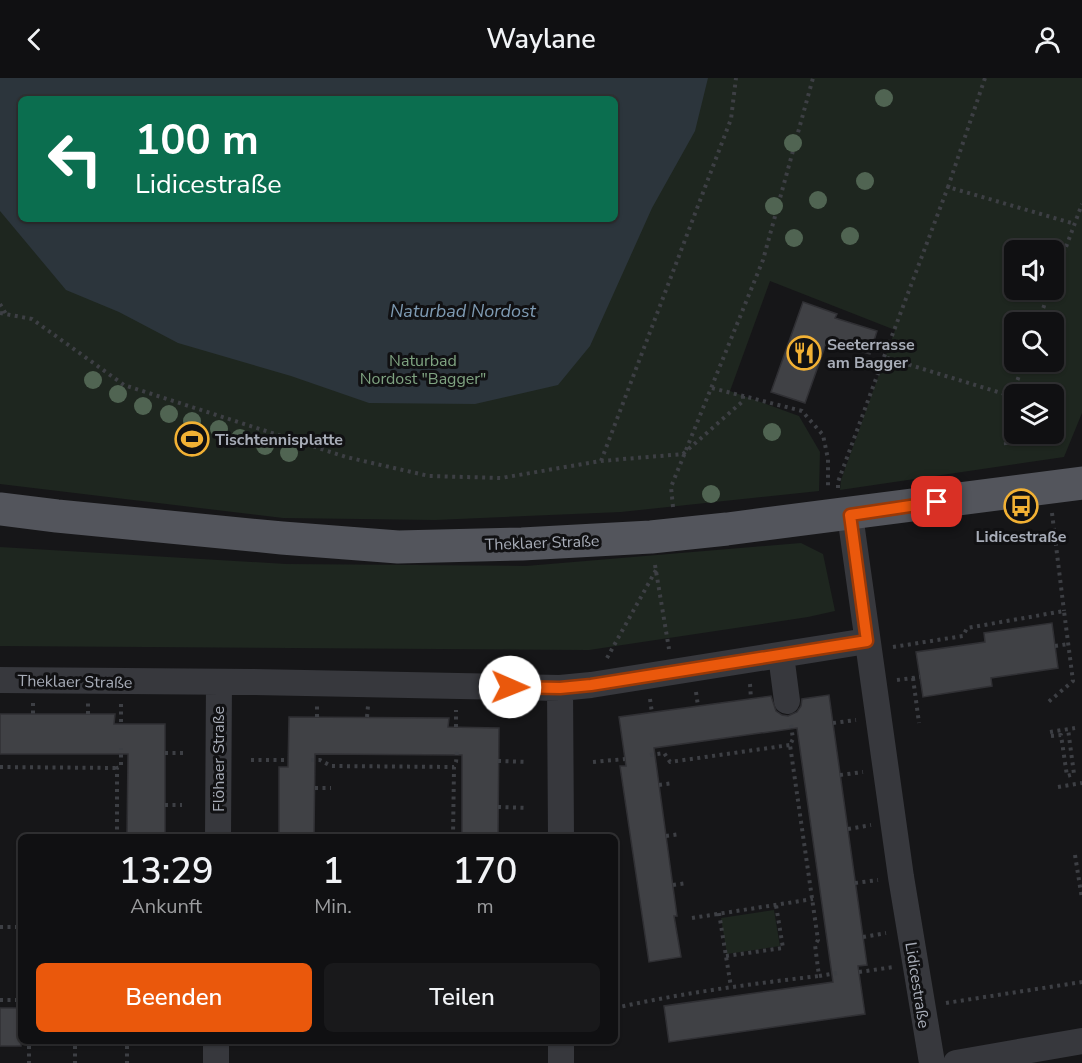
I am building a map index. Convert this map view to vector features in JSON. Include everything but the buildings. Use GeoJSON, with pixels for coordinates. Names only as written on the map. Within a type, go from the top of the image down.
{"type":"FeatureCollection","features":[{"type":"Feature","properties":{"kind":"main road","name":"Theklaer Straße"},"geometry":{"type":"LineString","coordinates":[[0,509],[270,537],[398,547],[522,544],[663,536],[850,515],[1082,483]]}},
{"type":"Feature","properties":{"kind":"street","name":"Lidicestraße"},"geometry":{"type":"LineString","coordinates":[[850,515],[921,1006],[932,1063]]}},
{"type":"Feature","properties":{"kind":"street","name":"Theklaer Straße"},"geometry":{"type":"LineString","coordinates":[[0,680],[560,688],[673,673],[781,655],[868,646]]}},
{"type":"Feature","properties":{"kind":"street"},"geometry":{"type":"LineString","coordinates":[[781,655],[789,713]]}},
{"type":"Feature","properties":{"kind":"street","name":"Flöhaer Straße"},"geometry":{"type":"LineString","coordinates":[[218,834],[219,682]]}},
{"type":"Feature","properties":{"kind":"street"},"geometry":{"type":"LineString","coordinates":[[560,688],[561,834]]}},
{"type":"Feature","properties":{"kind":"street"},"geometry":{"type":"LineString","coordinates":[[956,1063],[1082,1041]]}},
{"type":"Feature","properties":{"kind":"street"},"geometry":{"type":"LineString","coordinates":[[216,1044],[216,1063]]}},
{"type":"Feature","properties":{"kind":"street"},"geometry":{"type":"LineString","coordinates":[[561,1044],[561,1063]]}},
{"type":"Feature","properties":{"kind":"path"},"geometry":{"type":"LineString","coordinates":[[602,462],[731,119],[736,78]]}},
{"type":"Feature","properties":{"kind":"path"},"geometry":{"type":"LineString","coordinates":[[591,685],[656,569],[671,487],[763,260],[813,78]]}},
{"type":"Feature","properties":{"kind":"path"},"geometry":{"type":"LineString","coordinates":[[712,388],[802,411],[823,435],[828,459],[828,492],[838,488],[838,482],[948,187],[985,78]]}},
{"type":"Feature","properties":{"kind":"path"},"geometry":{"type":"LineString","coordinates":[[948,187],[1075,224]]}},
{"type":"Feature","properties":{"kind":"path"},"geometry":{"type":"LineString","coordinates":[[1064,253],[1082,204]]}},
{"type":"Feature","properties":{"kind":"path"},"geometry":{"type":"LineString","coordinates":[[0,304],[6,314]]}},
{"type":"Feature","properties":{"kind":"path"},"geometry":{"type":"LineString","coordinates":[[0,313],[32,319],[77,349],[124,385],[346,457],[429,476],[501,478],[602,462],[683,454],[743,401],[743,396]]}},
{"type":"Feature","properties":{"kind":"path"},"geometry":{"type":"LineString","coordinates":[[884,357],[1004,394]]}},
{"type":"Feature","properties":{"kind":"path"},"geometry":{"type":"LineString","coordinates":[[1046,704],[1073,681],[1048,487]]}},
{"type":"Feature","properties":{"kind":"path"},"geometry":{"type":"LineString","coordinates":[[656,569],[673,673]]}},
{"type":"Feature","properties":{"kind":"path"},"geometry":{"type":"LineString","coordinates":[[868,646],[963,636],[967,628],[1064,611]]}},
{"type":"Feature","properties":{"kind":"path"},"geometry":{"type":"LineString","coordinates":[[1055,646],[1068,644]]}},
{"type":"Feature","properties":{"kind":"path"},"geometry":{"type":"LineString","coordinates":[[913,678],[919,723]]}},
{"type":"Feature","properties":{"kind":"path"},"geometry":{"type":"LineString","coordinates":[[789,713],[793,739],[790,745],[818,940],[814,945],[819,976]]}},
{"type":"Feature","properties":{"kind":"path"},"geometry":{"type":"LineString","coordinates":[[833,723],[847,722]]}},
{"type":"Feature","properties":{"kind":"path"},"geometry":{"type":"LineString","coordinates":[[1068,729],[1074,774],[1067,776],[1061,735],[1050,734],[1068,729],[1075,728]]}},
{"type":"Feature","properties":{"kind":"path"},"geometry":{"type":"LineString","coordinates":[[650,755],[664,753],[670,762],[790,745]]}},
{"type":"Feature","properties":{"kind":"path"},"geometry":{"type":"LineString","coordinates":[[0,766],[117,768],[121,767],[121,748]]}},
{"type":"Feature","properties":{"kind":"path"},"geometry":{"type":"LineString","coordinates":[[453,834],[456,751]]}},
{"type":"Feature","properties":{"kind":"path"},"geometry":{"type":"LineString","coordinates":[[165,753],[183,753]]}},
{"type":"Feature","properties":{"kind":"path"},"geometry":{"type":"LineString","coordinates":[[593,762],[625,759]]}},
{"type":"Feature","properties":{"kind":"path"},"geometry":{"type":"LineString","coordinates":[[251,760],[288,760]]}},
{"type":"Feature","properties":{"kind":"path"},"geometry":{"type":"LineString","coordinates":[[311,760],[320,760],[331,766],[454,767]]}},
{"type":"Feature","properties":{"kind":"path"},"geometry":{"type":"LineString","coordinates":[[498,761],[528,762]]}},
{"type":"Feature","properties":{"kind":"path"},"geometry":{"type":"LineString","coordinates":[[117,768],[117,834]]}},
{"type":"Feature","properties":{"kind":"path"},"geometry":{"type":"LineString","coordinates":[[840,775],[855,773]]}},
{"type":"Feature","properties":{"kind":"path"},"geometry":{"type":"LineString","coordinates":[[659,785],[673,783]]}},
{"type":"Feature","properties":{"kind":"path"},"geometry":{"type":"LineString","coordinates":[[1058,787],[1082,783]]}},
{"type":"Feature","properties":{"kind":"path"},"geometry":{"type":"LineString","coordinates":[[315,788],[331,788]]}},
{"type":"Feature","properties":{"kind":"path"},"geometry":{"type":"LineString","coordinates":[[165,805],[183,805]]}},
{"type":"Feature","properties":{"kind":"path"},"geometry":{"type":"LineString","coordinates":[[498,807],[528,808]]}},
{"type":"Feature","properties":{"kind":"path"},"geometry":{"type":"LineString","coordinates":[[848,829],[860,827]]}},
{"type":"Feature","properties":{"kind":"path"},"geometry":{"type":"LineString","coordinates":[[666,836],[680,834]]}},
{"type":"Feature","properties":{"kind":"path"},"geometry":{"type":"LineString","coordinates":[[1075,855],[1082,899]]}},
{"type":"Feature","properties":{"kind":"path"},"geometry":{"type":"LineString","coordinates":[[855,883],[867,881]]}},
{"type":"Feature","properties":{"kind":"path"},"geometry":{"type":"LineString","coordinates":[[673,885],[687,883]]}},
{"type":"Feature","properties":{"kind":"path"},"geometry":{"type":"LineString","coordinates":[[692,918],[813,899]]}},
{"type":"Feature","properties":{"kind":"path"},"geometry":{"type":"LineString","coordinates":[[726,956],[783,948],[776,905]]}},
{"type":"Feature","properties":{"kind":"path"},"geometry":{"type":"LineString","coordinates":[[719,913],[731,987]]}},
{"type":"Feature","properties":{"kind":"path"},"geometry":{"type":"LineString","coordinates":[[0,927],[18,927]]}},
{"type":"Feature","properties":{"kind":"path"},"geometry":{"type":"LineString","coordinates":[[863,937],[872,935]]}},
{"type":"Feature","properties":{"kind":"path"},"geometry":{"type":"LineString","coordinates":[[859,972],[915,964]]}},
{"type":"Feature","properties":{"kind":"path"},"geometry":{"type":"LineString","coordinates":[[618,1007],[731,987],[837,973]]}},
{"type":"Feature","properties":{"kind":"path"},"geometry":{"type":"LineString","coordinates":[[921,1006],[1082,982]]}},
{"type":"Feature","properties":{"kind":"path"},"geometry":{"type":"LineString","coordinates":[[0,1000],[18,1000]]}},
{"type":"Feature","properties":{"kind":"path"},"geometry":{"type":"LineString","coordinates":[[28,1046],[29,1063]]}},
{"type":"Feature","properties":{"kind":"path"},"geometry":{"type":"LineString","coordinates":[[75,1046],[75,1063]]}},
{"type":"Feature","properties":{"kind":"path"},"geometry":{"type":"LineString","coordinates":[[127,1046],[127,1063]]}},
{"type":"Feature","properties":{"kind":"green space","name":"Naturbad Nordost \"Bagger\""},"geometry":{"type":"Polygon","coordinates":[[[0,78],[1082,78],[1082,413],[1064,457],[840,490],[841,480],[895,330],[770,281],[730,391],[799,416],[820,452],[819,491],[621,512],[435,520],[283,518],[0,484],[0,78]]]}},
{"type":"Feature","properties":{"kind":"green space"},"geometry":{"type":"Polygon","coordinates":[[[801,543],[823,554],[835,611],[589,650],[0,646],[0,547],[286,564],[526,566],[801,543]]]}},
{"type":"Feature","properties":{"kind":"green space"},"geometry":{"type":"Polygon","coordinates":[[[774,910],[780,946],[727,954],[721,918],[774,910]]]}},
{"type":"Feature","properties":{"kind":"water","name":"Naturbad Nordost"},"geometry":{"type":"Polygon","coordinates":[[[0,78],[708,78],[695,131],[652,208],[590,346],[558,385],[475,404],[369,403],[291,376],[178,343],[119,312],[66,290],[0,211],[0,78]]]}},
{"type":"Feature","properties":{"kind":"place","name":"Seeterrasse am Bagger"},"geometry":{"type":"Point","coordinates":[804,353]}},
{"type":"Feature","properties":{"kind":"place","name":"Tischtennisplatte"},"geometry":{"type":"Point","coordinates":[192,439]}},
{"type":"Feature","properties":{"kind":"place","name":"Lidicestraße"},"geometry":{"type":"Point","coordinates":[1021,506]}},
{"type":"Feature","properties":{"kind":"route"},"geometry":{"type":"LineString","coordinates":[[510,687],[560,688],[591,685],[867,641],[850,515],[937,502]]}}]}
